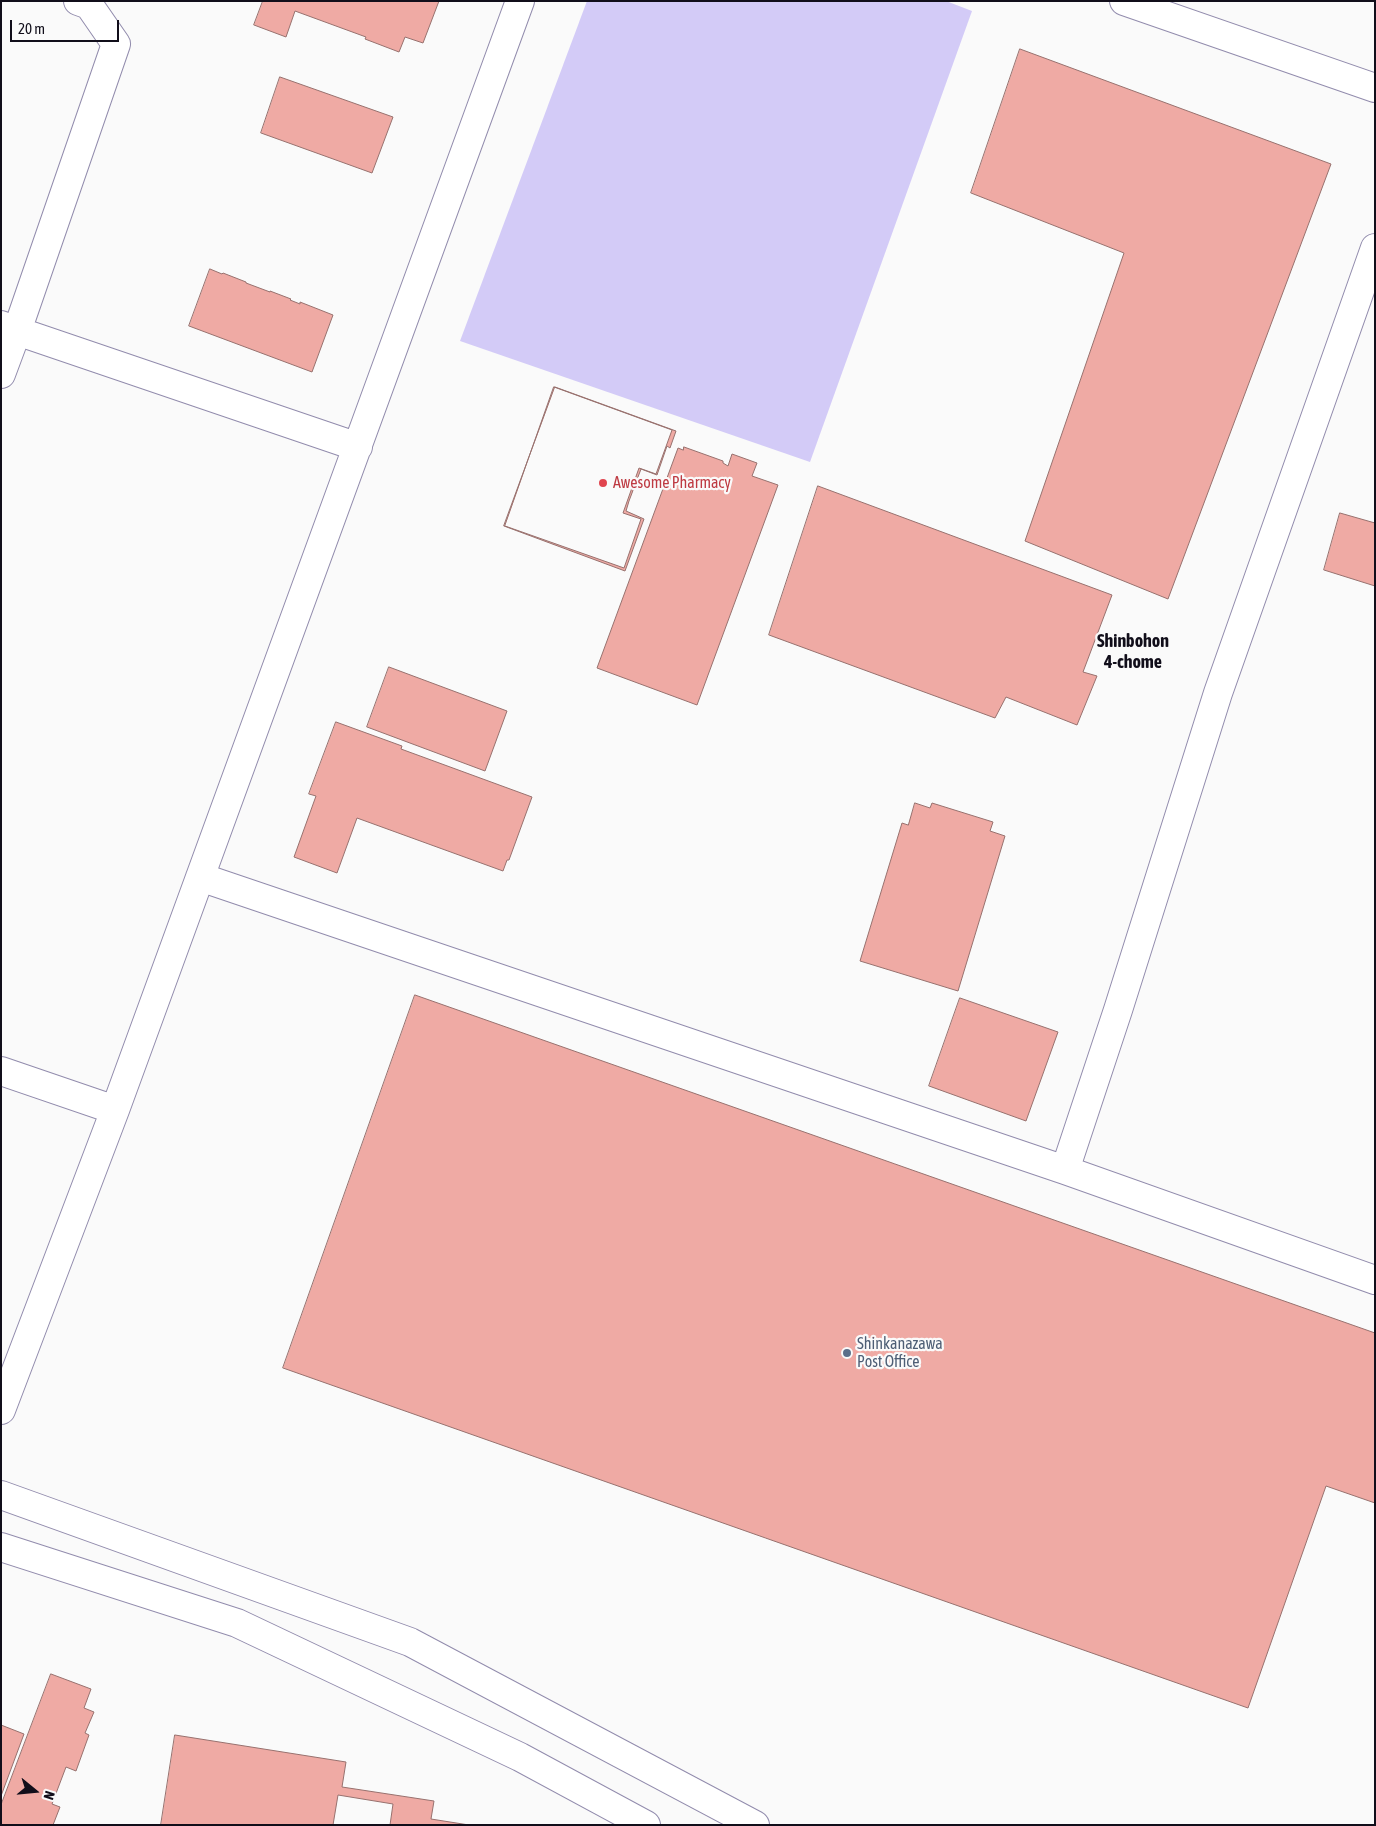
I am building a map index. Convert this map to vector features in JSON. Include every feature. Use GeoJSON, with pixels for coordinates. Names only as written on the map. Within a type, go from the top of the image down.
{"type":"FeatureCollection","features":[{"type":"Feature","properties":{"kind":"street"},"geometry":{"type":"LineString","coordinates":[[1,374],[9,328],[116,44],[89,5],[78,1]]}},
{"type":"Feature","properties":{"kind":"street"},"geometry":{"type":"LineString","coordinates":[[1,1410],[115,1110],[520,1]]}},
{"type":"Feature","properties":{"kind":"street"},"geometry":{"type":"LineString","coordinates":[[1124,1],[1375,88]]}},
{"type":"Feature","properties":{"kind":"street"},"geometry":{"type":"LineString","coordinates":[[1065,1170],[1118,1010],[1218,693],[1375,248]]}},
{"type":"Feature","properties":{"kind":"street"},"geometry":{"type":"LineString","coordinates":[[9,328],[358,447]]}},
{"type":"Feature","properties":{"kind":"street"},"geometry":{"type":"LineString","coordinates":[[200,877],[1065,1170],[1375,1280]]}},
{"type":"Feature","properties":{"kind":"street"},"geometry":{"type":"LineString","coordinates":[[1,1071],[115,1110]]}},
{"type":"Feature","properties":{"kind":"street"},"geometry":{"type":"LineString","coordinates":[[1,1496],[410,1642],[756,1825]]}},
{"type":"Feature","properties":{"kind":"street"},"geometry":{"type":"LineString","coordinates":[[1,1547],[237,1623],[520,1757],[646,1825]]}},
{"type":"Feature","properties":{"kind":"shaded area"},"geometry":{"type":"Polygon","coordinates":[[[587,1],[946,1],[972,11],[810,462],[460,341],[587,1]]]}},
{"type":"Feature","properties":{"kind":"building"},"geometry":{"type":"Polygon","coordinates":[[[263,1],[439,1],[423,43],[405,37],[399,52],[365,39],[366,37],[295,11],[286,37],[254,25],[263,1]]]}},
{"type":"Feature","properties":{"kind":"building"},"geometry":{"type":"Polygon","coordinates":[[[1020,49],[1331,164],[1168,599],[1025,541],[1124,253],[971,193],[1020,49]]]}},
{"type":"Feature","properties":{"kind":"building"},"geometry":{"type":"Polygon","coordinates":[[[280,77],[393,117],[372,173],[261,133],[280,77]]]}},
{"type":"Feature","properties":{"kind":"building"},"geometry":{"type":"Polygon","coordinates":[[[210,269],[333,315],[312,372],[189,326],[210,269]]]}},
{"type":"Feature","properties":{"kind":"building"},"geometry":{"type":"Polygon","coordinates":[[[554,387],[672,430],[656,474],[639,468],[623,513],[641,519],[624,568],[505,526],[554,387]]]}},
{"type":"Feature","properties":{"kind":"building"},"geometry":{"type":"Polygon","coordinates":[[[555,387],[676,431],[670,448],[667,446],[657,475],[641,469],[629,501],[626,511],[644,519],[625,571],[504,526],[555,387]]]}},
{"type":"Feature","properties":{"kind":"building"},"geometry":{"type":"Polygon","coordinates":[[[684,447],[723,461],[728,466],[732,454],[757,463],[752,476],[778,485],[697,705],[597,668],[678,448],[683,450],[684,447]]]}},
{"type":"Feature","properties":{"kind":"building"},"geometry":{"type":"Polygon","coordinates":[[[818,486],[1112,595],[1083,672],[1097,676],[1077,725],[1006,697],[995,718],[769,635],[818,486]]]}},
{"type":"Feature","properties":{"kind":"building"},"geometry":{"type":"Polygon","coordinates":[[[1340,513],[1375,523],[1375,586],[1324,570],[1340,513]]]}},
{"type":"Feature","properties":{"kind":"building"},"geometry":{"type":"Polygon","coordinates":[[[389,667],[507,711],[485,771],[367,727],[389,667]]]}},
{"type":"Feature","properties":{"kind":"building"},"geometry":{"type":"Polygon","coordinates":[[[336,722],[402,746],[401,749],[532,797],[509,860],[507,860],[503,871],[357,818],[337,873],[294,857],[316,796],[309,794],[336,722]]]}},
{"type":"Feature","properties":{"kind":"building"},"geometry":{"type":"Polygon","coordinates":[[[915,803],[930,808],[932,803],[993,822],[990,831],[1005,836],[958,991],[860,961],[902,823],[908,825],[915,803]]]}},
{"type":"Feature","properties":{"kind":"building"},"geometry":{"type":"Polygon","coordinates":[[[415,995],[1375,1333],[1375,1503],[1326,1486],[1248,1708],[283,1368],[415,995]]]}},
{"type":"Feature","properties":{"kind":"building"},"geometry":{"type":"Polygon","coordinates":[[[960,998],[1058,1032],[1026,1121],[929,1086],[960,998]]]}},
{"type":"Feature","properties":{"kind":"building"},"geometry":{"type":"Polygon","coordinates":[[[51,1674],[91,1689],[84,1708],[94,1712],[85,1733],[89,1735],[76,1771],[66,1767],[52,1804],[60,1807],[53,1825],[1,1825],[1,1805],[51,1674]]]}},
{"type":"Feature","properties":{"kind":"building"},"geometry":{"type":"Polygon","coordinates":[[[1,1725],[24,1734],[1,1796],[1,1725]]]}},
{"type":"Feature","properties":{"kind":"building"},"geometry":{"type":"Polygon","coordinates":[[[175,1735],[346,1762],[342,1787],[434,1801],[431,1819],[469,1825],[390,1825],[393,1804],[338,1795],[333,1825],[161,1825],[175,1735]]]}},
{"type":"Feature","properties":{"kind":"place","name":"Awesome Pharmacy"},"geometry":{"type":"Point","coordinates":[603,483]}},
{"type":"Feature","properties":{"kind":"place","name":"Shinkanazawa Post Office"},"geometry":{"type":"Point","coordinates":[847,1353]}},
{"type":"Feature","properties":{"kind":"district","name":"Shinbohon 4-chome"},"geometry":{"type":"Point","coordinates":[1133,651]}}]}
